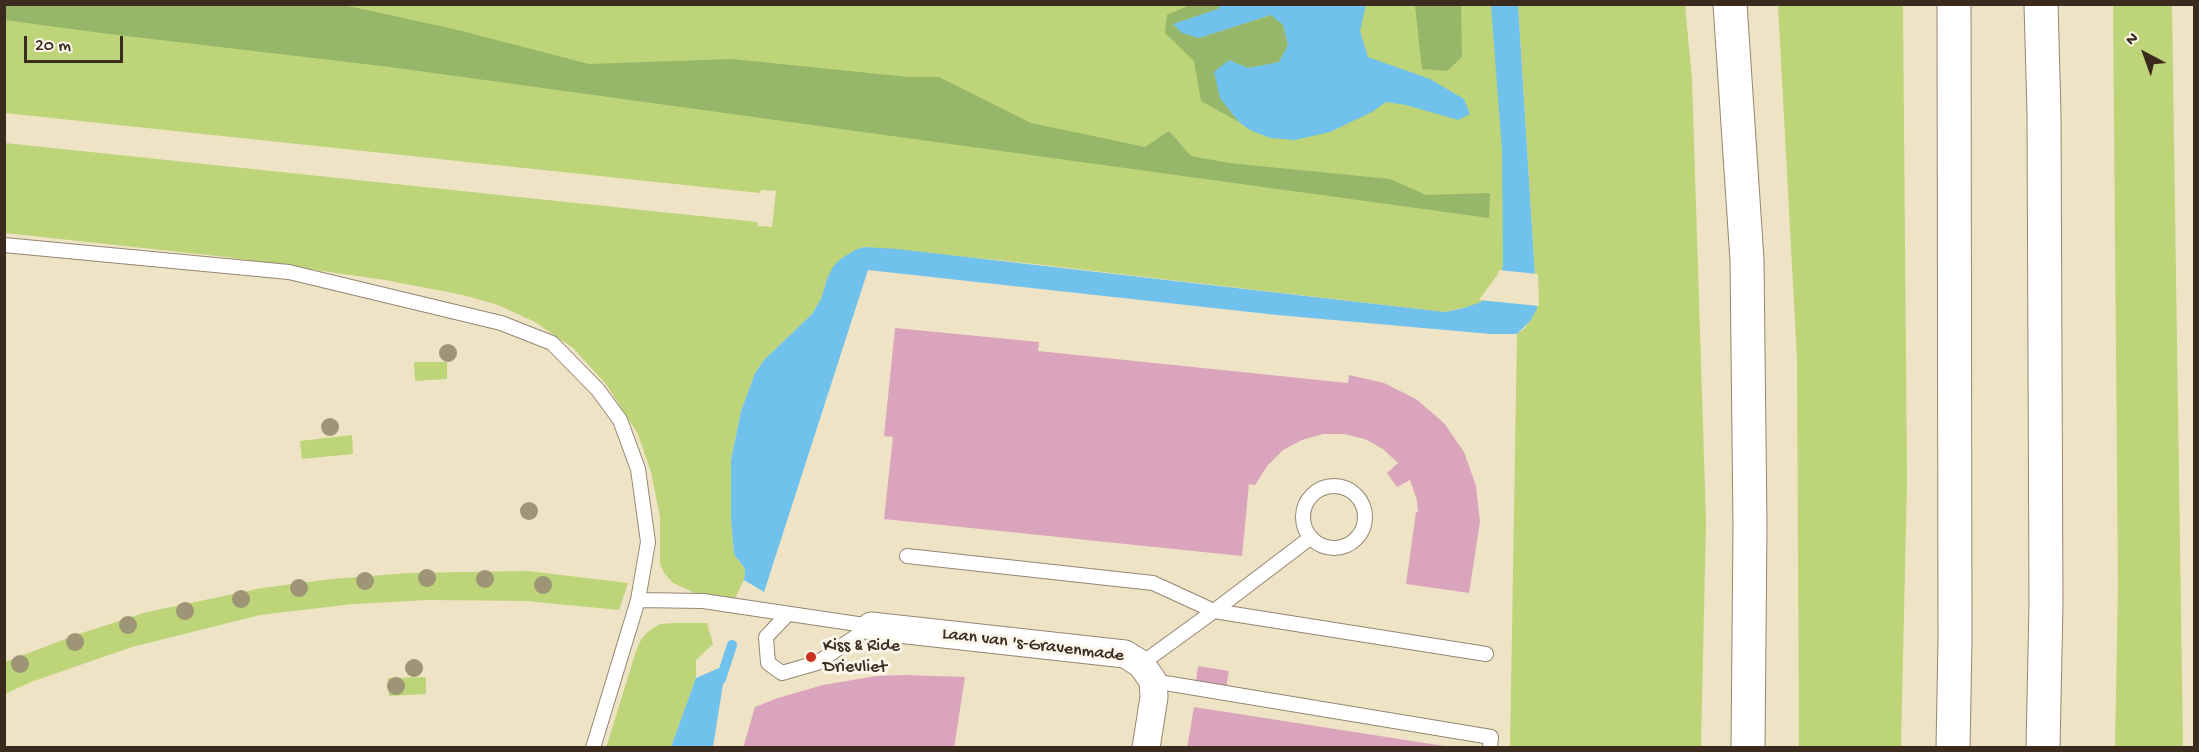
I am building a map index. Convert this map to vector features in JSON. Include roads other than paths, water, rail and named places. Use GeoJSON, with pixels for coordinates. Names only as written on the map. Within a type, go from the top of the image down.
{"type":"FeatureCollection","features":[{"type":"Feature","properties":{"kind":"highway"},"geometry":{"type":"LineString","coordinates":[[1730,4],[1747,260],[1750,526],[1748,747]]}},
{"type":"Feature","properties":{"kind":"highway"},"geometry":{"type":"LineString","coordinates":[[1953,747],[1955,640],[1954,4]]}},
{"type":"Feature","properties":{"kind":"highway"},"geometry":{"type":"LineString","coordinates":[[2041,4],[2044,114],[2046,580],[2043,747]]}},
{"type":"Feature","properties":{"kind":"street","name":"Laan van 's-Gravenmade"},"geometry":{"type":"LineString","coordinates":[[871,626],[1125,654],[1147,672]]}},
{"type":"Feature","properties":{"kind":"street"},"geometry":{"type":"LineString","coordinates":[[1146,747],[1154,697],[1147,672]]}},
{"type":"Feature","properties":{"kind":"lane"},"geometry":{"type":"LineString","coordinates":[[4,245],[289,272],[501,323],[552,343],[598,390],[620,420],[638,469],[648,542],[638,600],[593,747]]}},
{"type":"Feature","properties":{"kind":"lane"},"geometry":{"type":"LineString","coordinates":[[1336,486],[1346,488],[1361,501],[1364,511],[1362,531],[1348,545],[1328,548],[1310,538],[1302,519],[1308,499],[1316,492],[1325,487],[1336,486]]}},
{"type":"Feature","properties":{"kind":"lane"},"geometry":{"type":"LineString","coordinates":[[1147,672],[1214,611],[1310,538]]}},
{"type":"Feature","properties":{"kind":"lane"},"geometry":{"type":"LineString","coordinates":[[907,556],[1153,583],[1214,611],[1486,654]]}},
{"type":"Feature","properties":{"kind":"lane"},"geometry":{"type":"LineString","coordinates":[[638,600],[703,601],[871,626]]}},
{"type":"Feature","properties":{"kind":"lane"},"geometry":{"type":"LineString","coordinates":[[787,615],[766,637],[768,663],[782,673],[817,663],[871,626]]}},
{"type":"Feature","properties":{"kind":"lane"},"geometry":{"type":"LineString","coordinates":[[1147,672],[1491,737],[1491,747]]}},
{"type":"Feature","properties":{"kind":"water"},"geometry":{"type":"Polygon","coordinates":[[[1220,5],[1366,5],[1360,31],[1368,57],[1430,79],[1464,99],[1470,114],[1458,120],[1406,105],[1386,102],[1372,112],[1330,132],[1295,140],[1270,138],[1250,130],[1239,122],[1220,98],[1214,72],[1229,60],[1248,68],[1279,62],[1288,45],[1283,25],[1271,15],[1199,38],[1182,33],[1173,24],[1218,9],[1220,5]]]}},
{"type":"Feature","properties":{"kind":"water"},"geometry":{"type":"Polygon","coordinates":[[[1491,5],[1518,5],[1537,308],[1531,320],[1517,334],[1491,334],[1277,315],[868,270],[764,592],[744,580],[745,569],[734,554],[731,520],[731,460],[741,411],[755,373],[764,360],[812,314],[821,299],[833,267],[839,260],[855,250],[864,247],[897,249],[1445,312],[1481,302],[1501,275],[1503,263],[1502,150],[1491,5]]]}},
{"type":"Feature","properties":{"kind":"water"},"geometry":{"type":"Polygon","coordinates":[[[726,665],[713,747],[671,747],[696,678],[726,665]]]}},
{"type":"Feature","properties":{"kind":"waterway"},"geometry":{"type":"LineString","coordinates":[[721,679],[732,645]]}},
{"type":"Feature","properties":{"kind":"place","name":"Kiss & Ride Drievliet"},"geometry":{"type":"Point","coordinates":[811,657]}}]}
